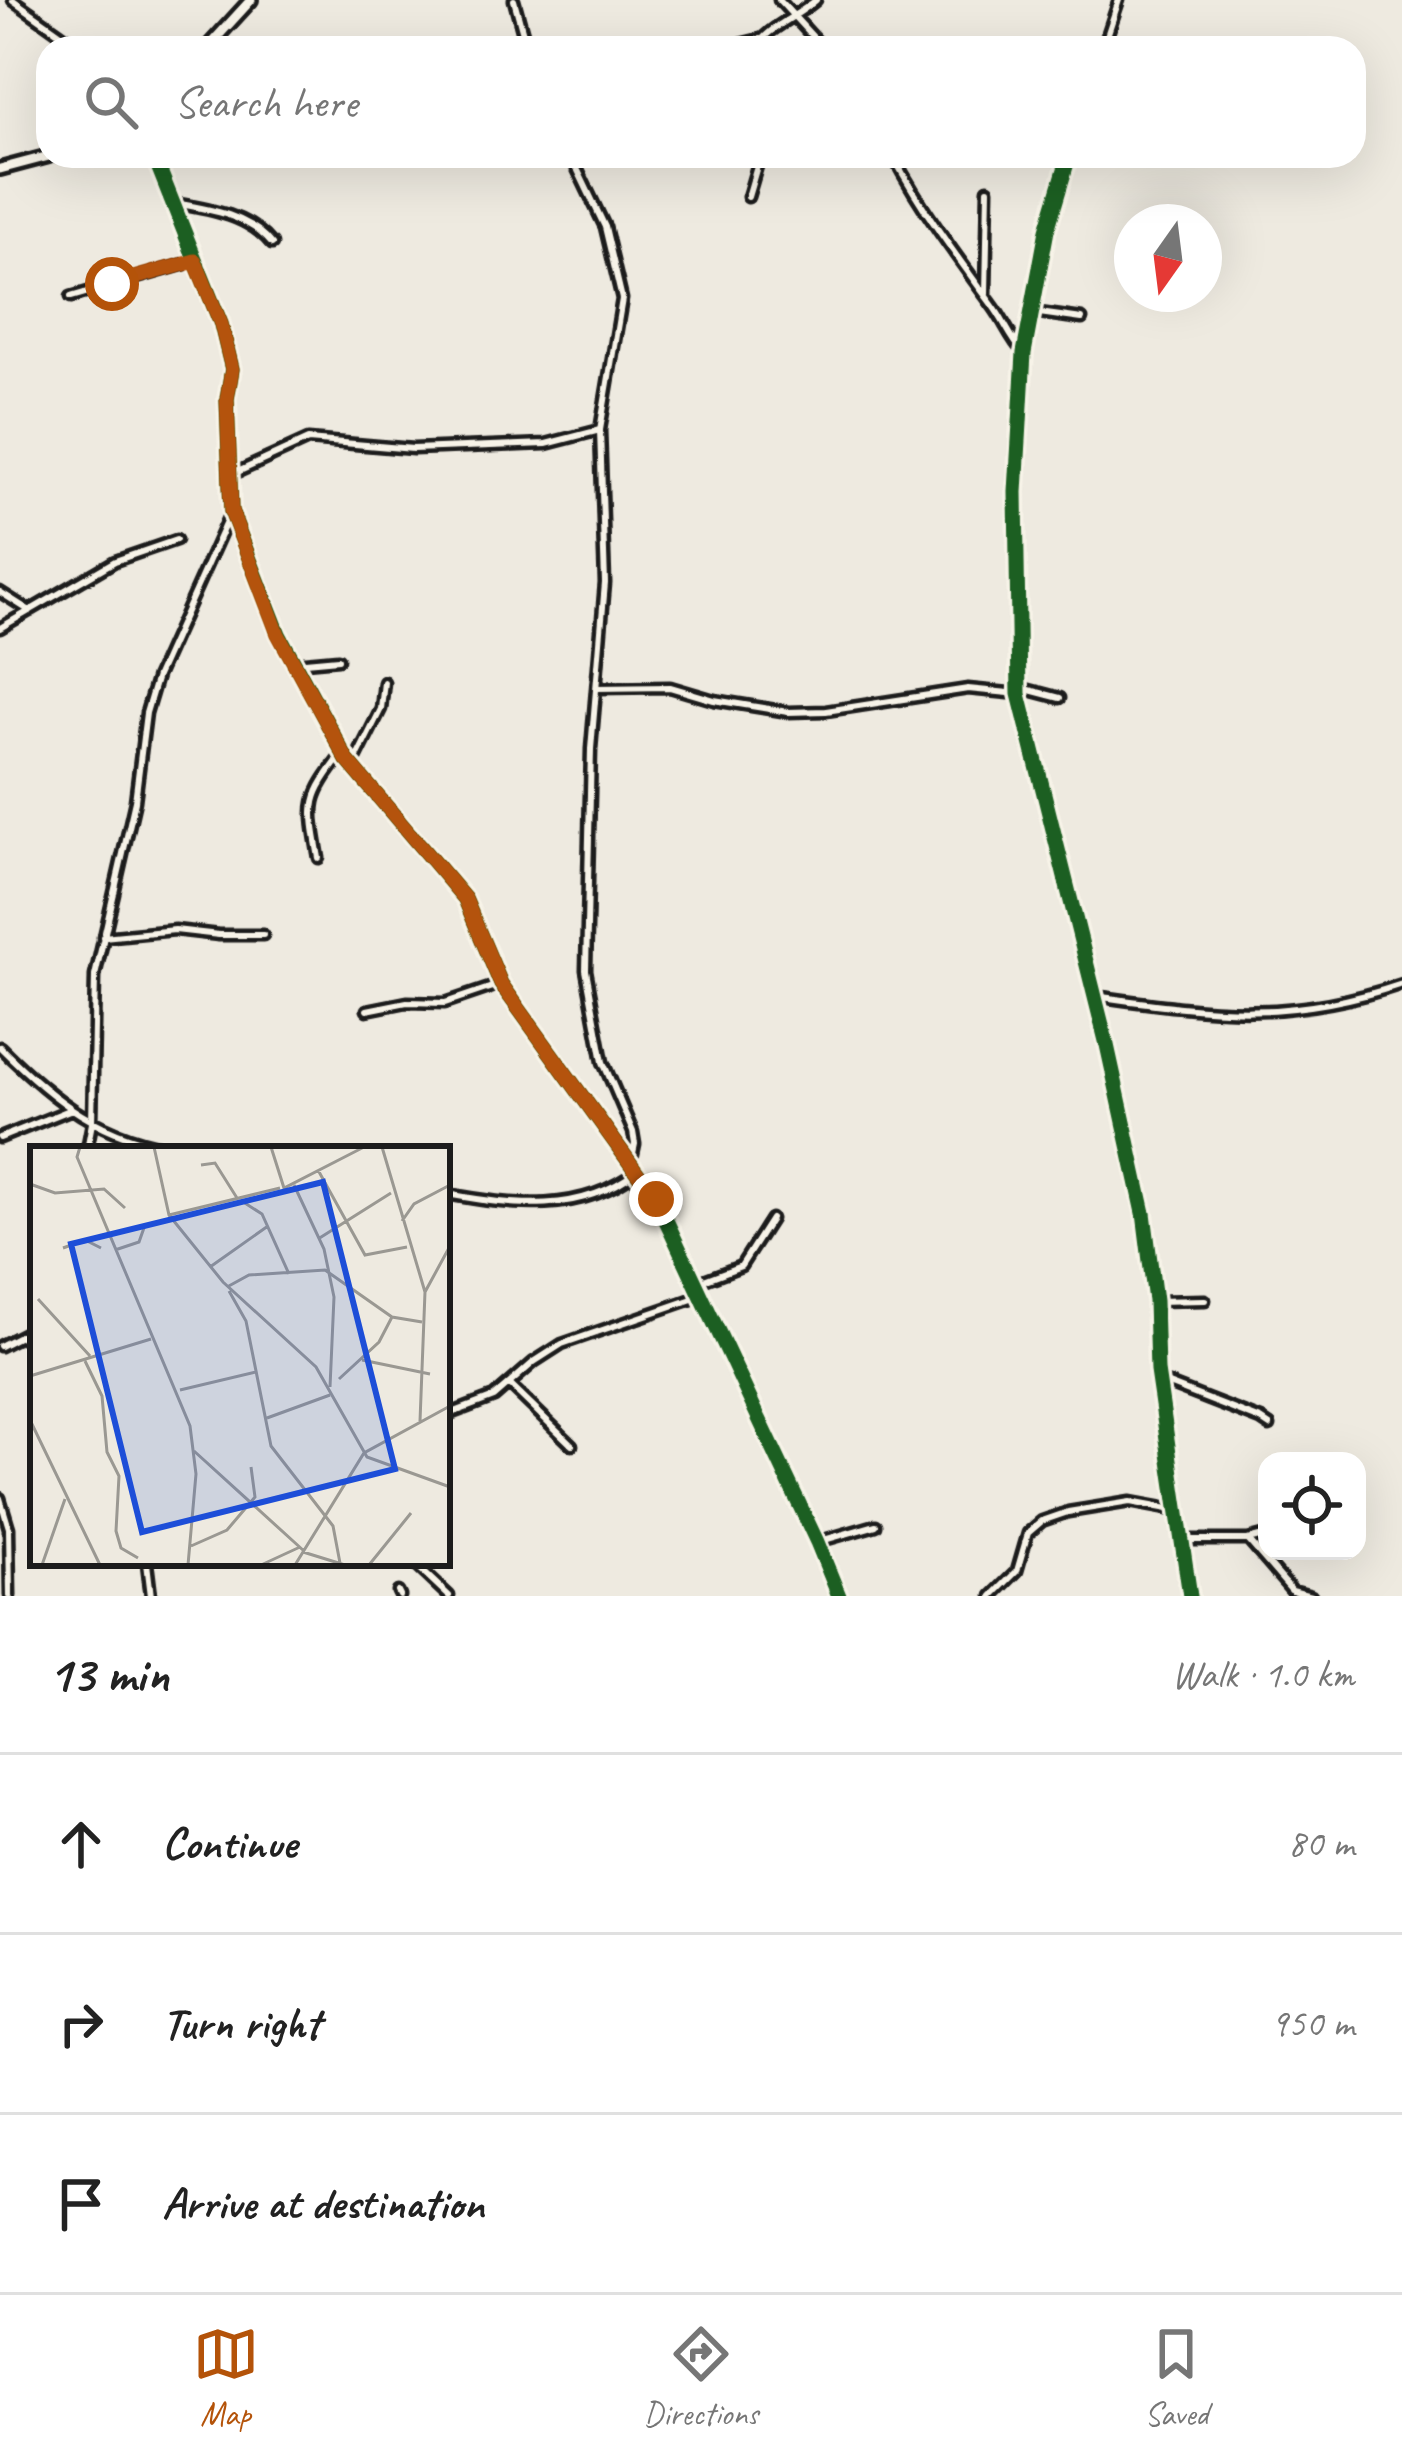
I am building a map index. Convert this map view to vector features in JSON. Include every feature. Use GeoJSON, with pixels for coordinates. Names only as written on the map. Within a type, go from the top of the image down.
{"type":"FeatureCollection","features":[{"type":"Feature","properties":{"kind":"street"},"geometry":{"type":"LineString","coordinates":[[13,0],[64,36]]}},
{"type":"Feature","properties":{"kind":"street"},"geometry":{"type":"LineString","coordinates":[[218,36],[251,0]]}},
{"type":"Feature","properties":{"kind":"street"},"geometry":{"type":"LineString","coordinates":[[514,0],[524,36]]}},
{"type":"Feature","properties":{"kind":"street"},"geometry":{"type":"LineString","coordinates":[[779,0],[812,36]]}},
{"type":"Feature","properties":{"kind":"street"},"geometry":{"type":"LineString","coordinates":[[763,36],[796,19],[816,0]]}},
{"type":"Feature","properties":{"kind":"street"},"geometry":{"type":"LineString","coordinates":[[1107,36],[1119,0]]}},
{"type":"Feature","properties":{"kind":"street"},"geometry":{"type":"LineString","coordinates":[[0,169],[36,159]]}},
{"type":"Feature","properties":{"kind":"street"},"geometry":{"type":"LineString","coordinates":[[159,168],[221,324],[232,369],[227,399],[231,511],[293,664],[352,767],[465,899],[501,984],[656,1199],[817,1541],[838,1596]]}},
{"type":"Feature","properties":{"kind":"street"},"geometry":{"type":"LineString","coordinates":[[577,168],[605,227],[622,298],[600,430],[605,584],[591,749],[586,987],[603,1062],[633,1132],[631,1163]]}},
{"type":"Feature","properties":{"kind":"street"},"geometry":{"type":"LineString","coordinates":[[748,197],[756,168]]}},
{"type":"Feature","properties":{"kind":"street"},"geometry":{"type":"LineString","coordinates":[[900,168],[1008,336],[1024,353]]}},
{"type":"Feature","properties":{"kind":"street"},"geometry":{"type":"LineString","coordinates":[[1066,168],[1047,230],[1024,353],[1016,493],[1018,690],[1144,1213],[1155,1301],[1158,1380],[1190,1596]]}},
{"type":"Feature","properties":{"kind":"street"},"geometry":{"type":"LineString","coordinates":[[986,297],[988,189]]}},
{"type":"Feature","properties":{"kind":"street"},"geometry":{"type":"LineString","coordinates":[[174,203],[244,222],[272,244]]}},
{"type":"Feature","properties":{"kind":"street"},"geometry":{"type":"LineString","coordinates":[[70,297],[195,261]]}},
{"type":"Feature","properties":{"kind":"street"},"geometry":{"type":"LineString","coordinates":[[1032,312],[1082,319]]}},
{"type":"Feature","properties":{"kind":"street"},"geometry":{"type":"LineString","coordinates":[[231,475],[308,440],[412,449],[545,444],[600,430]]}},
{"type":"Feature","properties":{"kind":"street"},"geometry":{"type":"LineString","coordinates":[[88,1146],[95,976],[135,801],[146,713],[157,676],[231,511]]}},
{"type":"Feature","properties":{"kind":"street"},"geometry":{"type":"LineString","coordinates":[[0,628],[115,562],[176,540]]}},
{"type":"Feature","properties":{"kind":"street"},"geometry":{"type":"LineString","coordinates":[[0,592],[30,610]]}},
{"type":"Feature","properties":{"kind":"street"},"geometry":{"type":"LineString","coordinates":[[293,664],[338,658]]}},
{"type":"Feature","properties":{"kind":"street"},"geometry":{"type":"LineString","coordinates":[[352,767],[381,709],[384,682]]}},
{"type":"Feature","properties":{"kind":"street"},"geometry":{"type":"LineString","coordinates":[[597,688],[670,687],[788,712],[826,711],[968,689],[1018,690],[1060,698]]}},
{"type":"Feature","properties":{"kind":"street"},"geometry":{"type":"LineString","coordinates":[[319,858],[311,810],[316,788],[343,753]]}},
{"type":"Feature","properties":{"kind":"street"},"geometry":{"type":"LineString","coordinates":[[103,937],[175,930],[263,934]]}},
{"type":"Feature","properties":{"kind":"street"},"geometry":{"type":"LineString","coordinates":[[367,1010],[407,1002],[445,1003],[501,984]]}},
{"type":"Feature","properties":{"kind":"street"},"geometry":{"type":"LineString","coordinates":[[1094,996],[1201,1010],[1262,1012],[1333,1005],[1402,984]]}},
{"type":"Feature","properties":{"kind":"street"},"geometry":{"type":"LineString","coordinates":[[0,1047],[92,1123],[136,1143],[158,1146]]}},
{"type":"Feature","properties":{"kind":"street"},"geometry":{"type":"LineString","coordinates":[[0,1138],[72,1109]]}},
{"type":"Feature","properties":{"kind":"street"},"geometry":{"type":"LineString","coordinates":[[450,1194],[564,1205],[617,1187],[637,1171]]}},
{"type":"Feature","properties":{"kind":"street"},"geometry":{"type":"LineString","coordinates":[[694,1283],[741,1266],[771,1219]]}},
{"type":"Feature","properties":{"kind":"street"},"geometry":{"type":"LineString","coordinates":[[450,1414],[494,1397],[562,1344],[700,1296]]}},
{"type":"Feature","properties":{"kind":"street"},"geometry":{"type":"LineString","coordinates":[[1155,1301],[1205,1300]]}},
{"type":"Feature","properties":{"kind":"street"},"geometry":{"type":"LineString","coordinates":[[0,1346],[30,1331]]}},
{"type":"Feature","properties":{"kind":"street"},"geometry":{"type":"LineString","coordinates":[[1158,1380],[1270,1426]]}},
{"type":"Feature","properties":{"kind":"street"},"geometry":{"type":"LineString","coordinates":[[508,1384],[572,1445]]}},
{"type":"Feature","properties":{"kind":"street"},"geometry":{"type":"LineString","coordinates":[[0,1498],[9,1528],[10,1596]]}},
{"type":"Feature","properties":{"kind":"street"},"geometry":{"type":"LineString","coordinates":[[992,1596],[1017,1571],[1028,1533],[1042,1521],[1130,1502],[1179,1511]]}},
{"type":"Feature","properties":{"kind":"street"},"geometry":{"type":"LineString","coordinates":[[817,1541],[876,1525]]}},
{"type":"Feature","properties":{"kind":"street"},"geometry":{"type":"LineString","coordinates":[[1183,1540],[1258,1537]]}},
{"type":"Feature","properties":{"kind":"street"},"geometry":{"type":"LineString","coordinates":[[1248,1540],[1292,1591],[1311,1596]]}},
{"type":"Feature","properties":{"kind":"street"},"geometry":{"type":"LineString","coordinates":[[147,1566],[151,1596]]}},
{"type":"Feature","properties":{"kind":"street"},"geometry":{"type":"LineString","coordinates":[[417,1566],[449,1596]]}},
{"type":"Feature","properties":{"kind":"cycle path"},"geometry":{"type":"LineString","coordinates":[[159,168],[221,324],[232,369],[227,399],[231,511],[279,634],[347,760],[465,899],[501,984],[656,1199],[839,1596]]}},
{"type":"Feature","properties":{"kind":"cycle path"},"geometry":{"type":"LineString","coordinates":[[1065,168],[1047,230],[1024,353],[1016,492],[1019,694],[1144,1213],[1155,1301],[1157,1371],[1190,1596]]}},
{"type":"Feature","properties":{"kind":"route"},"geometry":{"type":"LineString","coordinates":[[112,284],[195,261],[221,324],[232,369],[227,399],[231,511],[278,634],[347,760],[465,899],[501,984],[656,1199]]}}]}
